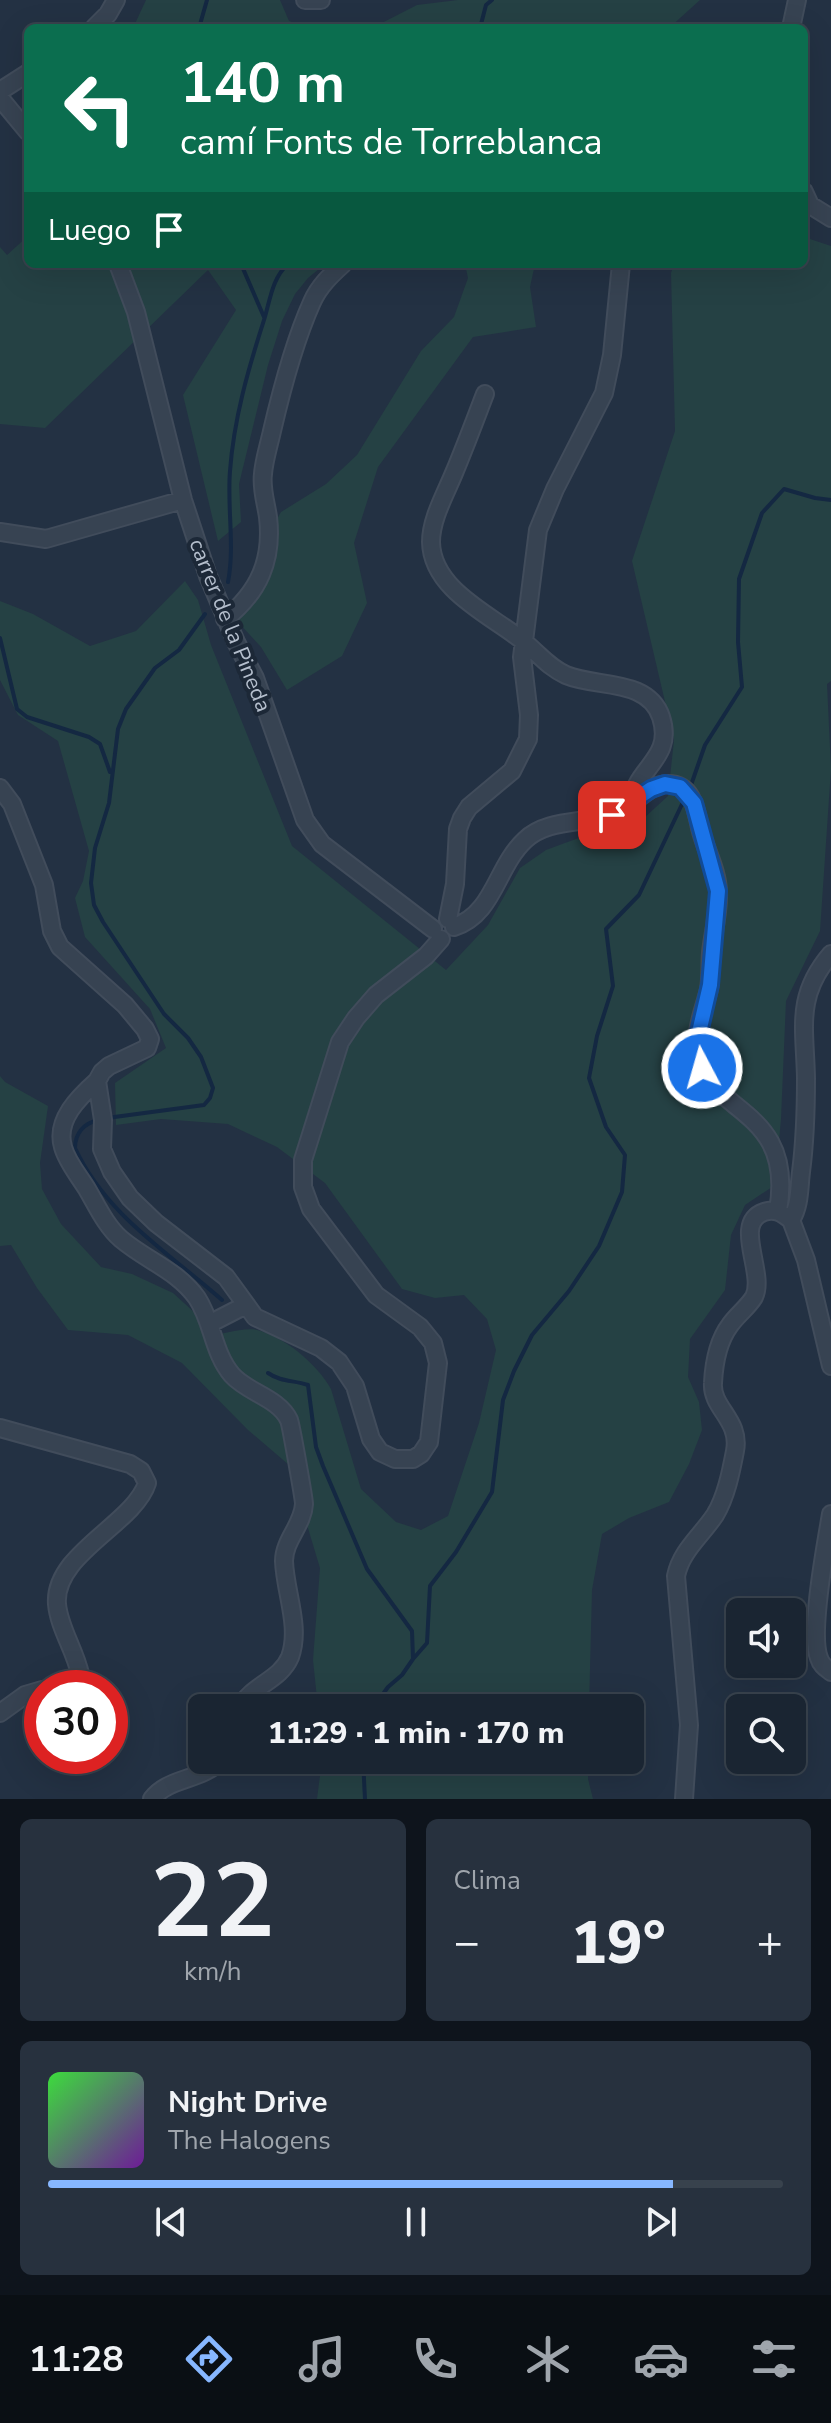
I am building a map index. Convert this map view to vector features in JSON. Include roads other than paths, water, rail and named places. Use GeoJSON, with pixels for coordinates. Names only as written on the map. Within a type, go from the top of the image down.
{"type":"FeatureCollection","features":[{"type":"Feature","properties":{"kind":"street"},"geometry":{"type":"LineString","coordinates":[[98,24],[116,0]]}},
{"type":"Feature","properties":{"kind":"street"},"geometry":{"type":"LineString","coordinates":[[305,0],[321,0]]}},
{"type":"Feature","properties":{"kind":"street"},"geometry":{"type":"LineString","coordinates":[[792,24],[797,0]]}},
{"type":"Feature","properties":{"kind":"street"},"geometry":{"type":"LineString","coordinates":[[0,91],[24,76]]}},
{"type":"Feature","properties":{"kind":"street"},"geometry":{"type":"LineString","coordinates":[[0,98],[24,127]]}},
{"type":"Feature","properties":{"kind":"street"},"geometry":{"type":"LineString","coordinates":[[808,201],[831,218]]}},
{"type":"Feature","properties":{"kind":"street","name":"carrer de la Pineda"},"geometry":{"type":"LineString","coordinates":[[120,268],[136,312],[183,500],[208,576],[225,619],[255,678],[290,783],[312,834],[374,886],[444,928]]}},
{"type":"Feature","properties":{"kind":"street"},"geometry":{"type":"LineString","coordinates":[[225,619],[243,605],[265,566],[269,530],[262,475],[280,395],[313,300],[324,282],[339,268]]}},
{"type":"Feature","properties":{"kind":"street"},"geometry":{"type":"LineString","coordinates":[[97,1081],[102,1113],[102,1149],[106,1161],[130,1198],[156,1223],[214,1266],[263,1322],[321,1348],[339,1362],[355,1386],[371,1439],[380,1452],[404,1460],[413,1459],[425,1449],[431,1432],[438,1353],[428,1335],[383,1302],[355,1267],[311,1209],[301,1174],[332,1060],[347,1030],[376,995],[426,956],[444,928],[455,884],[458,829],[462,818],[469,807],[512,771],[528,739],[523,641],[538,530],[555,489],[596,410],[609,376],[621,268]]}},
{"type":"Feature","properties":{"kind":"street"},"geometry":{"type":"LineString","coordinates":[[485,394],[433,525],[433,556],[451,586],[565,675],[642,693],[656,705],[664,730],[663,744],[658,757],[632,792],[632,804]]}},
{"type":"Feature","properties":{"kind":"street"},"geometry":{"type":"LineString","coordinates":[[0,532],[46,539],[183,500]]}},
{"type":"Feature","properties":{"kind":"street"},"geometry":{"type":"LineString","coordinates":[[444,928],[476,916],[526,838],[549,826],[600,818],[632,804],[658,785],[671,783],[685,790],[694,803],[718,891],[710,985],[698,1029],[697,1051],[702,1068],[714,1087],[759,1125],[774,1147],[779,1159],[784,1215],[806,1260],[831,1366]]}},
{"type":"Feature","properties":{"kind":"street"},"geometry":{"type":"LineString","coordinates":[[0,788],[12,804],[44,885],[52,931],[60,947],[125,1005],[150,1039],[147,1048],[109,1066],[69,1112],[62,1138],[63,1149],[111,1230],[172,1272],[197,1299],[215,1344],[232,1375],[271,1402],[289,1421],[304,1504],[284,1558],[293,1623],[291,1655],[282,1670],[250,1694]]}},
{"type":"Feature","properties":{"kind":"street"},"geometry":{"type":"LineString","coordinates":[[684,1799],[689,1725],[676,1576],[683,1555],[716,1513],[725,1492],[737,1437],[714,1394],[715,1358],[730,1325],[754,1296],[757,1273],[749,1233],[751,1223],[767,1210],[784,1215],[797,1210],[805,1144],[803,1017],[814,976],[831,954]]}},
{"type":"Feature","properties":{"kind":"street"},"geometry":{"type":"LineString","coordinates":[[209,1324],[246,1305]]}},
{"type":"Feature","properties":{"kind":"street"},"geometry":{"type":"LineString","coordinates":[[0,1428],[130,1464],[141,1471],[147,1483],[140,1496],[80,1556],[60,1583],[57,1595],[59,1616],[79,1670]]}},
{"type":"Feature","properties":{"kind":"street"},"geometry":{"type":"LineString","coordinates":[[831,1514],[822,1563],[816,1644],[819,1658],[831,1672]]}},
{"type":"Feature","properties":{"kind":"street"},"geometry":{"type":"LineString","coordinates":[[0,1713],[24,1696]]}},
{"type":"Feature","properties":{"kind":"street"},"geometry":{"type":"LineString","coordinates":[[152,1799],[164,1788],[202,1774]]}},
{"type":"Feature","properties":{"kind":"waterway"},"geometry":{"type":"LineString","coordinates":[[200,24],[207,0]]}},
{"type":"Feature","properties":{"kind":"waterway"},"geometry":{"type":"LineString","coordinates":[[481,24],[486,5],[492,0]]}},
{"type":"Feature","properties":{"kind":"waterway"},"geometry":{"type":"LineString","coordinates":[[243,268],[264,317]]}},
{"type":"Feature","properties":{"kind":"waterway"},"geometry":{"type":"LineString","coordinates":[[228,582],[231,555],[230,471],[238,413],[272,290],[285,268]]}},
{"type":"Feature","properties":{"kind":"waterway"},"geometry":{"type":"LineString","coordinates":[[690,788],[705,745],[742,687],[738,642],[739,579],[762,513],[784,489],[831,500]]}},
{"type":"Feature","properties":{"kind":"waterway"},"geometry":{"type":"LineString","coordinates":[[107,1118],[204,1105],[213,1088],[201,1057],[188,1038],[164,1014],[103,922],[94,905],[91,883],[95,848],[109,803],[118,729],[126,709],[155,668],[179,650],[205,614]]}},
{"type":"Feature","properties":{"kind":"waterway"},"geometry":{"type":"LineString","coordinates":[[0,638],[17,709],[27,717],[89,737],[100,744],[110,772]]}},
{"type":"Feature","properties":{"kind":"waterway"},"geometry":{"type":"LineString","coordinates":[[413,1659],[427,1643],[430,1586],[456,1552],[492,1492],[503,1400],[514,1371],[532,1335],[569,1291],[599,1246],[622,1192],[625,1155],[606,1127],[589,1078],[597,1036],[613,986],[606,929],[639,895],[684,800]]}},
{"type":"Feature","properties":{"kind":"waterway"},"geometry":{"type":"LineString","coordinates":[[99,1120],[81,1130],[75,1143],[88,1172],[140,1232],[222,1300]]}},
{"type":"Feature","properties":{"kind":"waterway"},"geometry":{"type":"LineString","coordinates":[[268,1373],[308,1385],[316,1447],[323,1466],[367,1569],[412,1631],[413,1659],[383,1694]]}},
{"type":"Feature","properties":{"kind":"waterway"},"geometry":{"type":"LineString","coordinates":[[364,1774],[365,1799]]}}]}
